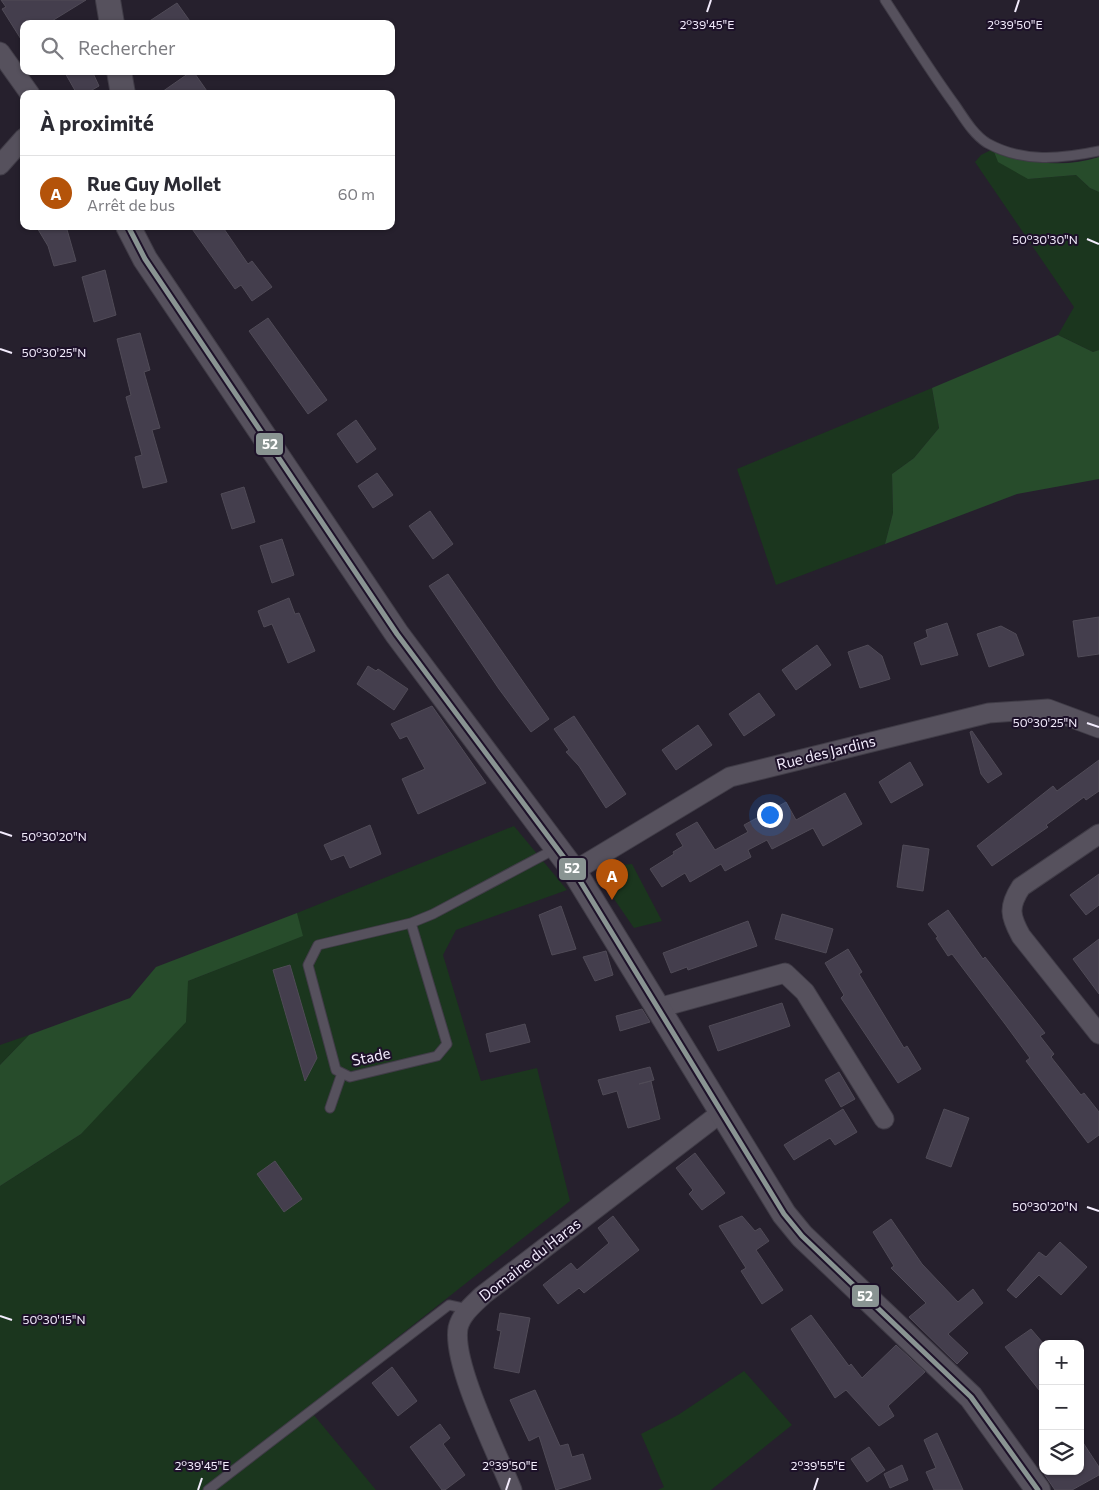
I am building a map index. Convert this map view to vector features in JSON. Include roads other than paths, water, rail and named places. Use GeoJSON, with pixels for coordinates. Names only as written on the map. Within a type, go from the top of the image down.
{"type":"FeatureCollection","features":[{"type":"Feature","properties":{"kind":"street"},"geometry":{"type":"LineString","coordinates":[[108,0],[111,20]]}},
{"type":"Feature","properties":{"kind":"street"},"geometry":{"type":"LineString","coordinates":[[0,52],[27,90]]}},
{"type":"Feature","properties":{"kind":"street"},"geometry":{"type":"LineString","coordinates":[[120,75],[122,90]]}},
{"type":"Feature","properties":{"kind":"street"},"geometry":{"type":"LineString","coordinates":[[0,165],[20,142]]}},
{"type":"Feature","properties":{"kind":"street"},"geometry":{"type":"LineString","coordinates":[[130,230],[145,259],[397,634],[574,870],[784,1214],[802,1236],[971,1397],[1038,1490]]}},
{"type":"Feature","properties":{"kind":"street"},"geometry":{"type":"LineString","coordinates":[[142,230],[145,259]]}},
{"type":"Feature","properties":{"kind":"street","name":"Rue des Jardins"},"geometry":{"type":"LineString","coordinates":[[574,870],[730,777],[989,713],[1048,710],[1099,728]]}},
{"type":"Feature","properties":{"kind":"street"},"geometry":{"type":"LineString","coordinates":[[1099,834],[1021,887],[1012,900],[1011,919],[1021,936],[1099,1034]]}},
{"type":"Feature","properties":{"kind":"street"},"geometry":{"type":"LineString","coordinates":[[658,1008],[785,973],[805,992],[884,1119]]}},
{"type":"Feature","properties":{"kind":"street","name":"Domaine du Haras"},"geometry":{"type":"LineString","coordinates":[[512,1490],[458,1354],[458,1327],[468,1309],[483,1295],[722,1112]]}},
{"type":"Feature","properties":{"kind":"lane"},"geometry":{"type":"LineString","coordinates":[[886,0],[939,83],[974,132],[987,142],[1020,155],[1036,158],[1064,158],[1099,151]]}},
{"type":"Feature","properties":{"kind":"lane","name":"Stade"},"geometry":{"type":"LineString","coordinates":[[411,923],[447,1044],[437,1056],[350,1077],[336,1070],[308,964],[318,946],[411,923],[433,914],[557,848]]}},
{"type":"Feature","properties":{"kind":"lane"},"geometry":{"type":"LineString","coordinates":[[330,1108],[342,1073]]}},
{"type":"Feature","properties":{"kind":"lane"},"geometry":{"type":"LineString","coordinates":[[208,1490],[449,1305],[468,1309]]}},
{"type":"Feature","properties":{"kind":"place","name":"Rue Guy Mollet"},"geometry":{"type":"Point","coordinates":[612,900]}}]}
